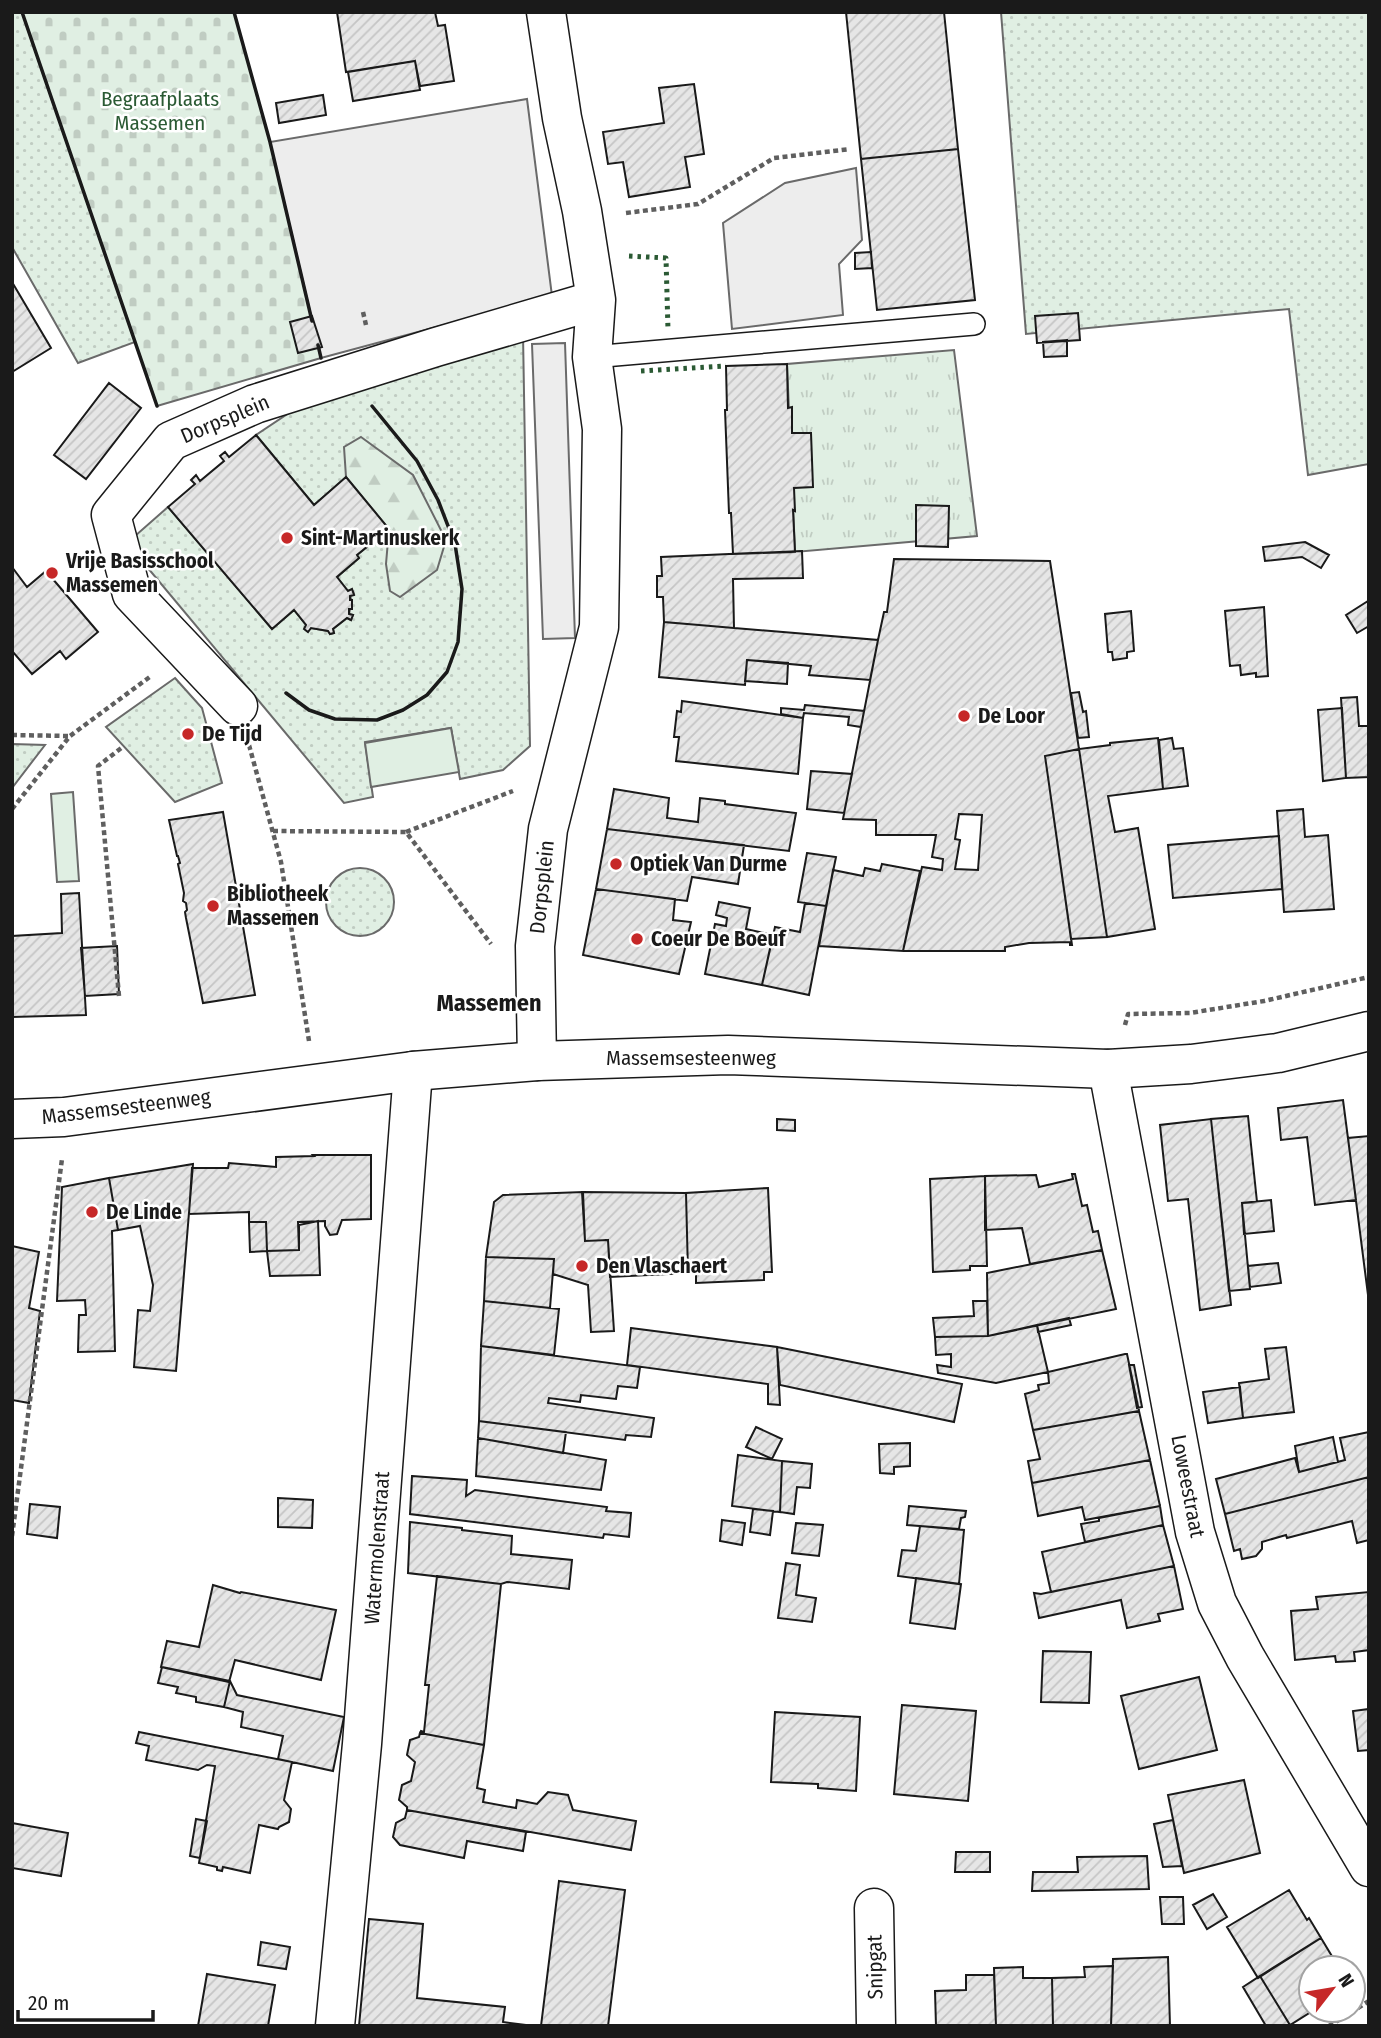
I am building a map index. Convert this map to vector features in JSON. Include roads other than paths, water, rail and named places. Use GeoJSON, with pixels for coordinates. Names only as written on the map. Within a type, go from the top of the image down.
{"type":"FeatureCollection","features":[{"type":"Feature","properties":{"kind":"street","name":"Dorpsplein"},"geometry":{"type":"LineString","coordinates":[[537,1060],[535,946],[548,829],[599,627],[602,429],[592,357],[596,300],[584,219],[562,118],[547,12]]}},
{"type":"Feature","properties":{"kind":"street","name":"Dorpsplein"},"geometry":{"type":"LineString","coordinates":[[238,706],[132,594],[111,514],[171,441],[255,404],[596,300]]}},
{"type":"Feature","properties":{"kind":"street","name":"Massemsesteenweg"},"geometry":{"type":"LineString","coordinates":[[12,1119],[64,1116],[413,1071],[537,1060],[728,1055],[1108,1069],[1191,1064],[1278,1053],[1369,1031]]}},
{"type":"Feature","properties":{"kind":"street","name":"Loweestraat"},"geometry":{"type":"LineString","coordinates":[[1108,1069],[1195,1532],[1217,1603],[1245,1657],[1369,1867]]}},
{"type":"Feature","properties":{"kind":"street","name":"Watermolenstraat"},"geometry":{"type":"LineString","coordinates":[[335,2026],[362,1744],[413,1071]]}},
{"type":"Feature","properties":{"kind":"street","name":"Snipgat"},"geometry":{"type":"LineString","coordinates":[[874,1908],[876,2026]]}},
{"type":"Feature","properties":{"kind":"lane"},"geometry":{"type":"LineString","coordinates":[[592,357],[974,324]]}},
{"type":"Feature","properties":{"kind":"place","name":"Sint-Martinuskerk"},"geometry":{"type":"Point","coordinates":[287,538]}},
{"type":"Feature","properties":{"kind":"place","name":"Vrije Basisschool Massemen"},"geometry":{"type":"Point","coordinates":[52,573]}},
{"type":"Feature","properties":{"kind":"place","name":"De Loor"},"geometry":{"type":"Point","coordinates":[964,716]}},
{"type":"Feature","properties":{"kind":"place","name":"De Tijd"},"geometry":{"type":"Point","coordinates":[188,734]}},
{"type":"Feature","properties":{"kind":"place","name":"Optiek Van Durme"},"geometry":{"type":"Point","coordinates":[616,864]}},
{"type":"Feature","properties":{"kind":"place","name":"Bibliotheek Massemen"},"geometry":{"type":"Point","coordinates":[213,906]}},
{"type":"Feature","properties":{"kind":"place","name":"Coeur De Boeuf"},"geometry":{"type":"Point","coordinates":[637,939]}},
{"type":"Feature","properties":{"kind":"place","name":"De Linde"},"geometry":{"type":"Point","coordinates":[92,1212]}},
{"type":"Feature","properties":{"kind":"place","name":"Den Vlaschaert"},"geometry":{"type":"Point","coordinates":[582,1266]}},
{"type":"Feature","properties":{"kind":"district","name":"Massemen"},"geometry":{"type":"Point","coordinates":[489,1003]}},
{"type":"Feature","properties":{"kind":"park label","name":"Begraafplaats Massemen"},"geometry":{"type":"Point","coordinates":[160,111]}}]}
